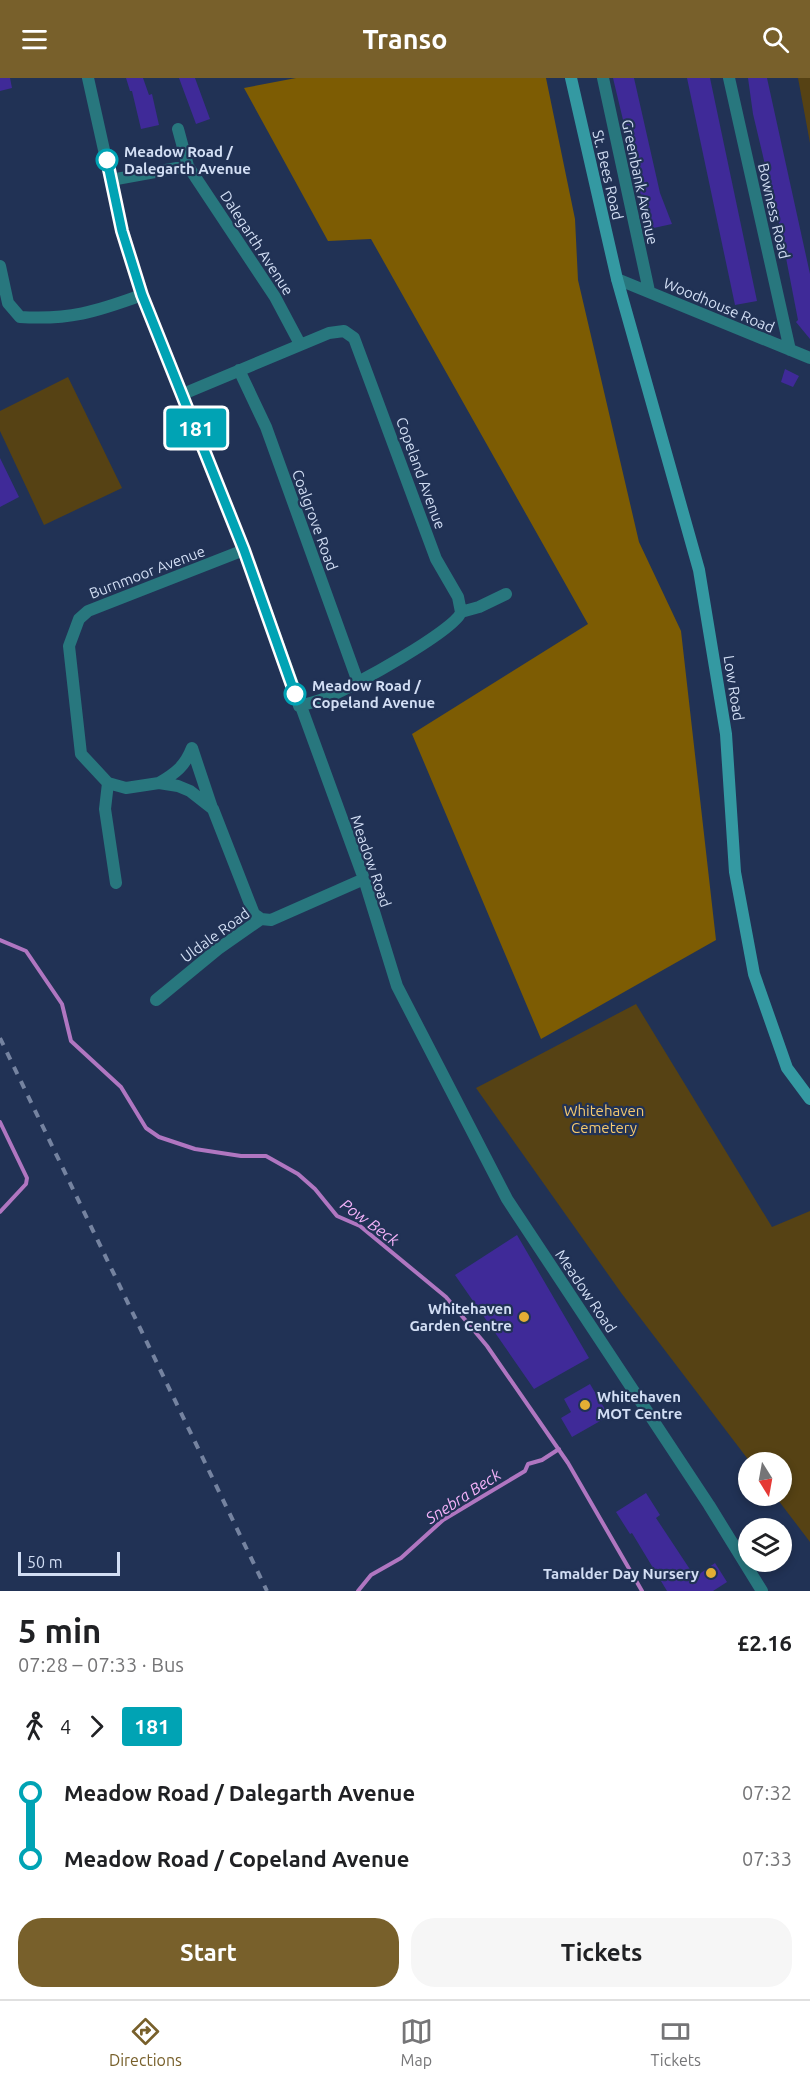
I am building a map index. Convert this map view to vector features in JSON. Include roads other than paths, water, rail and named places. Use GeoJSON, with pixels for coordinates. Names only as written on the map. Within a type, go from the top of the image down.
{"type":"FeatureCollection","features":[{"type":"Feature","properties":{"kind":"main road","name":"St. Bees Road"},"geometry":{"type":"LineString","coordinates":[[571,78],[617,279]]}},
{"type":"Feature","properties":{"kind":"main road","name":"Low Road"},"geometry":{"type":"LineString","coordinates":[[617,279],[699,570],[726,734],[735,872],[754,974],[788,1068],[810,1099]]}},
{"type":"Feature","properties":{"kind":"street","name":"Meadow Road"},"geometry":{"type":"LineString","coordinates":[[88,78],[122,231],[142,295],[244,550],[364,879],[397,986],[507,1199],[710,1505],[762,1591]]}},
{"type":"Feature","properties":{"kind":"street","name":"Greenbank Avenue"},"geometry":{"type":"LineString","coordinates":[[603,78],[649,291]]}},
{"type":"Feature","properties":{"kind":"street","name":"Bowness Road"},"geometry":{"type":"LineString","coordinates":[[729,78],[789,350]]}},
{"type":"Feature","properties":{"kind":"street","name":"Dalegarth Avenue"},"geometry":{"type":"LineString","coordinates":[[178,129],[188,166],[275,297],[300,344]]}},
{"type":"Feature","properties":{"kind":"street"},"geometry":{"type":"LineString","coordinates":[[111,180],[188,166]]}},
{"type":"Feature","properties":{"kind":"street"},"geometry":{"type":"LineString","coordinates":[[0,266],[8,303],[20,318],[56,319],[87,315],[142,295]]}},
{"type":"Feature","properties":{"kind":"street","name":"Woodhouse Road"},"geometry":{"type":"LineString","coordinates":[[617,279],[810,358]]}},
{"type":"Feature","properties":{"kind":"street","name":"Copeland Avenue"},"geometry":{"type":"LineString","coordinates":[[183,394],[329,333],[344,332],[354,338],[436,559],[458,597],[461,612]]}},
{"type":"Feature","properties":{"kind":"street","name":"Coalgrove Road"},"geometry":{"type":"LineString","coordinates":[[239,370],[266,428],[358,682]]}},
{"type":"Feature","properties":{"kind":"street","name":"Burnmoor Avenue"},"geometry":{"type":"LineString","coordinates":[[108,783],[81,754],[69,646],[79,619],[88,611],[244,550]]}},
{"type":"Feature","properties":{"kind":"street"},"geometry":{"type":"LineString","coordinates":[[299,706],[330,696],[358,682],[450,627],[461,612],[480,608],[506,594]]}},
{"type":"Feature","properties":{"kind":"street"},"geometry":{"type":"LineString","coordinates":[[116,883],[105,809],[108,783],[126,788],[159,783],[177,772],[186,761],[192,748],[254,914],[261,919]]}},
{"type":"Feature","properties":{"kind":"street"},"geometry":{"type":"LineString","coordinates":[[159,783],[190,791],[213,809]]}},
{"type":"Feature","properties":{"kind":"street","name":"Uldale Road"},"geometry":{"type":"LineString","coordinates":[[156,1000],[210,955],[261,919],[271,920],[364,879]]}},
{"type":"Feature","properties":{"kind":"waterway","name":"Pow Beck"},"geometry":{"type":"LineString","coordinates":[[0,940],[26,951],[62,1004],[71,1041],[121,1087],[146,1128],[159,1137],[195,1149],[241,1156],[266,1156],[298,1174],[315,1189],[337,1216],[360,1226],[446,1297],[487,1346],[568,1463],[642,1591]]}},
{"type":"Feature","properties":{"kind":"waterway"},"geometry":{"type":"LineString","coordinates":[[0,1122],[27,1178],[26,1184],[0,1212]]}},
{"type":"Feature","properties":{"kind":"waterway","name":"Snebra Beck"},"geometry":{"type":"LineString","coordinates":[[358,1591],[371,1575],[401,1558],[443,1520],[525,1471],[528,1464],[542,1460],[559,1449]]}},
{"type":"Feature","properties":{"kind":"railway"},"geometry":{"type":"LineString","coordinates":[[0,1038],[267,1591]]}},
{"type":"Feature","properties":{"kind":"place","name":"Meadow Road / Dalegarth Avenue"},"geometry":{"type":"Point","coordinates":[107,160]}},
{"type":"Feature","properties":{"kind":"place","name":"Meadow Road / Copeland Avenue"},"geometry":{"type":"Point","coordinates":[295,694]}},
{"type":"Feature","properties":{"kind":"place","name":"Whitehaven Garden Centre"},"geometry":{"type":"Point","coordinates":[524,1317]}},
{"type":"Feature","properties":{"kind":"place","name":"Whitehaven MOT Centre"},"geometry":{"type":"Point","coordinates":[585,1405]}},
{"type":"Feature","properties":{"kind":"place","name":"Tamalder Day Nursery"},"geometry":{"type":"Point","coordinates":[711,1573]}},
{"type":"Feature","properties":{"kind":"park label","name":"Whitehaven Cemetery"},"geometry":{"type":"Point","coordinates":[604,1118]}}]}
